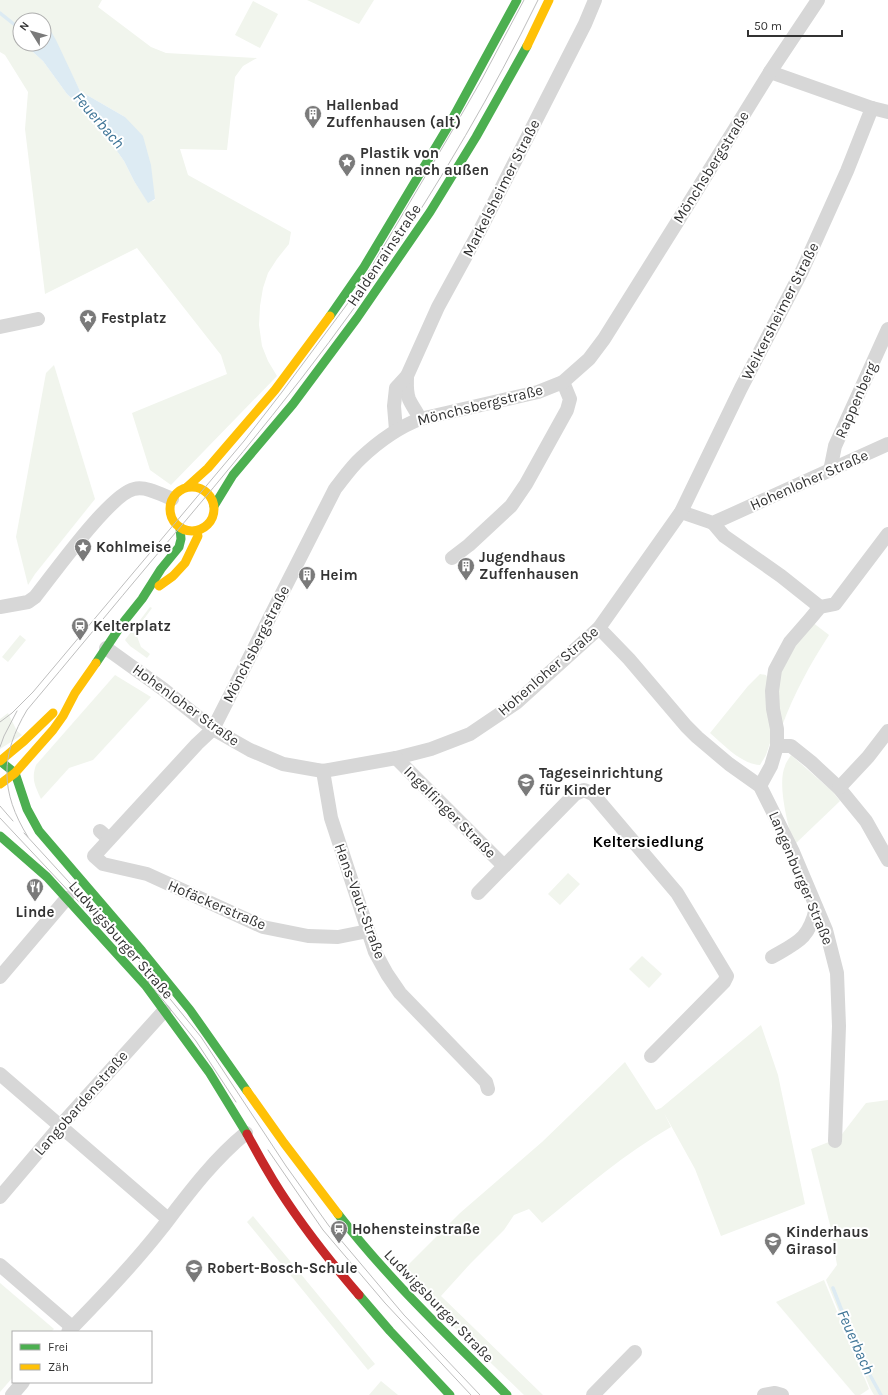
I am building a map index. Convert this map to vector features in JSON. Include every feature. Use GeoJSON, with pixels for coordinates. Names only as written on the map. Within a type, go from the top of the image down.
{"type":"FeatureCollection","features":[{"type":"Feature","properties":{"kind":"main road","name":"Haldenrainstraße"},"geometry":{"type":"LineString","coordinates":[[172,499],[181,489],[187,487],[208,468],[275,390],[364,267],[449,125],[517,0]]}},
{"type":"Feature","properties":{"kind":"main road","name":"Haldenrainstraße"},"geometry":{"type":"LineString","coordinates":[[142,599],[173,576],[185,563],[203,528],[212,519],[214,506],[234,475],[293,404],[353,325],[386,278],[426,219],[484,123],[523,54],[549,0]]}},
{"type":"Feature","properties":{"kind":"main road"},"geometry":{"type":"LineString","coordinates":[[187,487],[196,487],[209,494],[214,506]]}},
{"type":"Feature","properties":{"kind":"main road"},"geometry":{"type":"LineString","coordinates":[[172,499],[170,505],[171,518],[175,524],[180,528],[192,531],[203,528]]}},
{"type":"Feature","properties":{"kind":"main road"},"geometry":{"type":"LineString","coordinates":[[0,784],[15,773],[53,730],[63,716],[76,693],[122,624],[142,599],[161,569],[179,547],[181,539],[180,528]]}},
{"type":"Feature","properties":{"kind":"main road"},"geometry":{"type":"LineString","coordinates":[[15,773],[0,761],[20,746],[43,722],[76,693]]}},
{"type":"Feature","properties":{"kind":"main road","name":"Ludwigsburger Straße"},"geometry":{"type":"LineString","coordinates":[[15,773],[27,809],[39,831],[54,851],[142,951],[190,1010],[267,1120],[361,1244],[394,1281],[507,1395]]}},
{"type":"Feature","properties":{"kind":"main road","name":"Ludwigsburger Straße"},"geometry":{"type":"LineString","coordinates":[[0,836],[47,877],[146,986],[253,1129],[277,1186],[331,1262],[390,1331],[450,1395]]}},
{"type":"Feature","properties":{"kind":"main road"},"geometry":{"type":"LineString","coordinates":[[253,1129],[267,1120]]}},
{"type":"Feature","properties":{"kind":"street","name":"Markelsheimer Straße"},"geometry":{"type":"LineString","coordinates":[[396,430],[394,397],[396,388],[407,376],[438,307],[483,225],[581,31],[595,0]]}},
{"type":"Feature","properties":{"kind":"street","name":"Mönchsbergstraße"},"geometry":{"type":"LineString","coordinates":[[94,856],[104,835],[213,729],[335,489],[360,458],[396,430],[407,424],[420,419],[538,392],[563,382],[589,359],[604,339],[770,72],[818,0]]}},
{"type":"Feature","properties":{"kind":"street"},"geometry":{"type":"LineString","coordinates":[[770,72],[872,108],[888,112]]}},
{"type":"Feature","properties":{"kind":"street","name":"Weikersheimer Straße"},"geometry":{"type":"LineString","coordinates":[[681,512],[741,388],[802,271],[847,171],[872,108]]}},
{"type":"Feature","properties":{"kind":"street"},"geometry":{"type":"LineString","coordinates":[[0,327],[38,319]]}},
{"type":"Feature","properties":{"kind":"street","name":"Rappenberg"},"geometry":{"type":"LineString","coordinates":[[830,472],[835,446],[888,329]]}},
{"type":"Feature","properties":{"kind":"street","name":"Markelsheimer Straße"},"geometry":{"type":"LineString","coordinates":[[407,376],[407,390],[410,400],[420,419]]}},
{"type":"Feature","properties":{"kind":"street"},"geometry":{"type":"LineString","coordinates":[[452,558],[469,545],[511,506],[526,484],[567,410],[570,399],[563,382]]}},
{"type":"Feature","properties":{"kind":"street","name":"Hohenloher Straße"},"geometry":{"type":"LineString","coordinates":[[713,523],[830,472],[888,444]]}},
{"type":"Feature","properties":{"kind":"street"},"geometry":{"type":"LineString","coordinates":[[0,607],[28,602],[35,597],[98,518],[114,501],[132,489],[142,488],[172,499]]}},
{"type":"Feature","properties":{"kind":"street"},"geometry":{"type":"LineString","coordinates":[[681,512],[713,523],[724,536],[781,576],[820,608]]}},
{"type":"Feature","properties":{"kind":"street","name":"Hohenloher Straße"},"geometry":{"type":"LineString","coordinates":[[106,648],[163,689],[213,729],[250,750],[283,764],[323,771],[396,758],[431,749],[470,734],[516,704],[599,628],[681,512]]}},
{"type":"Feature","properties":{"kind":"street"},"geometry":{"type":"LineString","coordinates":[[760,786],[771,766],[777,746],[777,729],[773,709],[772,690],[775,670],[790,642],[820,608],[836,604],[887,538]]}},
{"type":"Feature","properties":{"kind":"street","name":"Langenburger Straße"},"geometry":{"type":"LineString","coordinates":[[599,628],[629,659],[686,726],[729,764],[760,786],[793,852],[826,930],[837,973],[839,1026],[835,1141]]}},
{"type":"Feature","properties":{"kind":"street"},"geometry":{"type":"LineString","coordinates":[[839,788],[868,757],[888,732]]}},
{"type":"Feature","properties":{"kind":"street"},"geometry":{"type":"LineString","coordinates":[[777,746],[791,746],[839,788],[866,821],[888,860]]}},
{"type":"Feature","properties":{"kind":"street","name":"Ingelfinger Straße"},"geometry":{"type":"LineString","coordinates":[[396,758],[504,866]]}},
{"type":"Feature","properties":{"kind":"street","name":"Hans-Vaut-Straße"},"geometry":{"type":"LineString","coordinates":[[323,771],[331,818],[375,952],[387,974],[400,993],[486,1082],[488,1088]]}},
{"type":"Feature","properties":{"kind":"street"},"geometry":{"type":"LineString","coordinates":[[478,893],[575,794],[584,790],[593,794],[676,893],[727,976],[724,982],[650,1056]]}},
{"type":"Feature","properties":{"kind":"street","name":"Hofäckerstraße"},"geometry":{"type":"LineString","coordinates":[[94,856],[102,864],[147,874],[263,927],[308,936],[338,937],[368,931]]}},
{"type":"Feature","properties":{"kind":"street"},"geometry":{"type":"LineString","coordinates":[[0,976],[67,898]]}},
{"type":"Feature","properties":{"kind":"street"},"geometry":{"type":"LineString","coordinates":[[772,957],[801,940],[811,926],[816,908]]}},
{"type":"Feature","properties":{"kind":"street","name":"Langobardenstraße"},"geometry":{"type":"LineString","coordinates":[[0,1197],[61,1125],[164,1011]]}},
{"type":"Feature","properties":{"kind":"street"},"geometry":{"type":"LineString","coordinates":[[0,1074],[61,1125],[168,1219]]}},
{"type":"Feature","properties":{"kind":"street"},"geometry":{"type":"LineString","coordinates":[[0,1265],[70,1330],[132,1264],[211,1166],[231,1146],[253,1129]]}},
{"type":"Feature","properties":{"kind":"street"},"geometry":{"type":"LineString","coordinates":[[593,1395],[635,1352]]}},
{"type":"Feature","properties":{"kind":"street"},"geometry":{"type":"LineString","coordinates":[[12,1395],[22,1383]]}},
{"type":"Feature","properties":{"kind":"shaded area"},"geometry":{"type":"Polygon","coordinates":[[[0,0],[102,0],[98,7],[151,47],[166,53],[257,58],[243,66],[235,77],[227,150],[180,149],[188,175],[291,232],[289,244],[268,273],[263,288],[260,306],[259,325],[262,346],[268,361],[277,376],[171,485],[150,470],[132,413],[227,374],[221,355],[137,248],[45,294],[25,129],[28,92],[5,55],[0,52],[0,0]],[[12,12],[12,52],[33,52],[43,61],[67,94],[96,121],[124,161],[134,181],[148,202],[155,200],[125,117],[80,91],[52,36],[52,12],[12,12]]]}},
{"type":"Feature","properties":{"kind":"shaded area"},"geometry":{"type":"Polygon","coordinates":[[[307,0],[374,0],[359,24],[307,0]]]}},
{"type":"Feature","properties":{"kind":"shaded area"},"geometry":{"type":"Polygon","coordinates":[[[253,1],[278,14],[260,48],[235,35],[253,1]]]}},
{"type":"Feature","properties":{"kind":"shaded area"},"geometry":{"type":"Polygon","coordinates":[[[54,365],[95,499],[35,574],[28,585],[16,537],[46,373],[54,365]]]}},
{"type":"Feature","properties":{"kind":"shaded area"},"geometry":{"type":"Polygon","coordinates":[[[150,607],[152,608],[135,631],[141,647],[150,654],[147,658],[130,646],[125,640],[150,607]]]}},
{"type":"Feature","properties":{"kind":"shaded area"},"geometry":{"type":"Polygon","coordinates":[[[812,622],[829,635],[803,679],[782,726],[776,696],[781,663],[812,622]]]}},
{"type":"Feature","properties":{"kind":"shaded area"},"geometry":{"type":"Polygon","coordinates":[[[20,635],[26,640],[8,662],[2,657],[20,635]]]}},
{"type":"Feature","properties":{"kind":"shaded area"},"geometry":{"type":"Polygon","coordinates":[[[760,674],[766,675],[767,677],[773,734],[766,755],[760,765],[753,764],[740,758],[710,733],[748,686],[760,674]]]}},
{"type":"Feature","properties":{"kind":"shaded area"},"geometry":{"type":"Polygon","coordinates":[[[115,675],[151,697],[93,760],[69,768],[41,799],[34,782],[36,765],[115,675]]]}},
{"type":"Feature","properties":{"kind":"shaded area"},"geometry":{"type":"Polygon","coordinates":[[[8,713],[17,731],[22,735],[0,749],[0,719],[8,713]]]}},
{"type":"Feature","properties":{"kind":"shaded area"},"geometry":{"type":"Polygon","coordinates":[[[791,755],[832,791],[840,801],[794,845],[786,816],[782,783],[785,766],[791,755]]]}},
{"type":"Feature","properties":{"kind":"shaded area"},"geometry":{"type":"Polygon","coordinates":[[[568,873],[580,884],[560,905],[548,894],[568,873]]]}},
{"type":"Feature","properties":{"kind":"shaded area"},"geometry":{"type":"Polygon","coordinates":[[[642,956],[662,974],[649,988],[629,969],[642,956]]]}},
{"type":"Feature","properties":{"kind":"shaded area"},"geometry":{"type":"Polygon","coordinates":[[[761,1025],[778,1075],[805,1204],[721,1236],[695,1169],[664,1113],[671,1127],[637,1148],[542,1223],[529,1209],[514,1215],[504,1230],[441,1296],[543,1395],[524,1395],[399,1274],[460,1213],[542,1142],[625,1062],[656,1110],[661,1108],[761,1025]]]}},
{"type":"Feature","properties":{"kind":"shaded area"},"geometry":{"type":"Polygon","coordinates":[[[888,1100],[888,1395],[874,1395],[826,1280],[837,1265],[831,1229],[811,1149],[839,1138],[866,1103],[888,1100]]]}},
{"type":"Feature","properties":{"kind":"shaded area"},"geometry":{"type":"Polygon","coordinates":[[[253,1216],[375,1364],[368,1370],[247,1222],[253,1216]]]}},
{"type":"Feature","properties":{"kind":"shaded area"},"geometry":{"type":"Polygon","coordinates":[[[824,1280],[869,1389],[860,1395],[855,1395],[776,1302],[824,1280]]]}},
{"type":"Feature","properties":{"kind":"shaded area"},"geometry":{"type":"Polygon","coordinates":[[[0,1283],[54,1329],[52,1331],[12,1331],[12,1378],[0,1392],[0,1283]]]}},
{"type":"Feature","properties":{"kind":"shaded area"},"geometry":{"type":"Polygon","coordinates":[[[381,1381],[398,1395],[369,1395],[381,1381]]]}},
{"type":"Feature","properties":{"kind":"water","name":"Feuerbach"},"geometry":{"type":"Polygon","coordinates":[[[52,33],[80,91],[125,117],[143,136],[151,165],[155,199],[148,203],[134,181],[124,161],[96,121],[67,94],[43,61],[33,52],[52,52],[52,33]]]}},
{"type":"Feature","properties":{"kind":"waterway","name":"Feuerbach"},"geometry":{"type":"LineString","coordinates":[[0,13],[12,23]]}},
{"type":"Feature","properties":{"kind":"waterway","name":"Feuerbach"},"geometry":{"type":"LineString","coordinates":[[833,1288],[859,1355],[881,1395]]}},
{"type":"Feature","properties":{"kind":"tram line"},"geometry":{"type":"LineString","coordinates":[[0,722],[12,713],[33,692],[244,441],[348,303],[372,266],[448,138],[482,79],[524,0]]}},
{"type":"Feature","properties":{"kind":"tram line"},"geometry":{"type":"LineString","coordinates":[[28,837],[12,804],[8,789],[7,774],[8,758],[12,742],[27,710],[243,452],[301,379],[356,305],[383,267],[446,169],[503,68],[538,0]]}},
{"type":"Feature","properties":{"kind":"tram line"},"geometry":{"type":"LineString","coordinates":[[0,747],[17,711]]}},
{"type":"Feature","properties":{"kind":"tram line"},"geometry":{"type":"LineString","coordinates":[[0,806],[13,821]]}},
{"type":"Feature","properties":{"kind":"tram line"},"geometry":{"type":"LineString","coordinates":[[0,818],[93,917]]}},
{"type":"Feature","properties":{"kind":"tram line"},"geometry":{"type":"LineString","coordinates":[[24,833],[123,941],[201,1037],[286,1166],[329,1226],[404,1315],[480,1395]]}},
{"type":"Feature","properties":{"kind":"tram line"},"geometry":{"type":"LineString","coordinates":[[143,975],[196,1041],[236,1102]]}},
{"type":"Feature","properties":{"kind":"tram line"},"geometry":{"type":"LineString","coordinates":[[268,1150],[323,1230],[385,1303],[471,1395]]}},
{"type":"Feature","properties":{"kind":"traffic: fast"},"geometry":{"type":"LineString","coordinates":[[330,316],[364,267],[449,125],[517,0]]}},
{"type":"Feature","properties":{"kind":"traffic: fast"},"geometry":{"type":"LineString","coordinates":[[214,506],[233,475],[293,404],[357,318],[430,212],[476,137],[527,46]]}},
{"type":"Feature","properties":{"kind":"traffic: fast"},"geometry":{"type":"LineString","coordinates":[[96,663],[122,624],[142,599],[161,569],[179,547],[181,539],[180,528]]}},
{"type":"Feature","properties":{"kind":"traffic: fast"},"geometry":{"type":"LineString","coordinates":[[0,761],[15,773],[27,809],[39,831],[142,951],[190,1010],[247,1091]]}},
{"type":"Feature","properties":{"kind":"traffic: fast"},"geometry":{"type":"LineString","coordinates":[[0,836],[47,877],[146,986],[209,1072],[247,1134]]}},
{"type":"Feature","properties":{"kind":"traffic: fast"},"geometry":{"type":"LineString","coordinates":[[338,1214],[398,1284],[507,1395]]}},
{"type":"Feature","properties":{"kind":"traffic: fast"},"geometry":{"type":"LineString","coordinates":[[359,1295],[390,1331],[450,1395]]}},
{"type":"Feature","properties":{"kind":"traffic: slow"},"geometry":{"type":"LineString","coordinates":[[527,46],[549,0]]}},
{"type":"Feature","properties":{"kind":"traffic: slow"},"geometry":{"type":"LineString","coordinates":[[187,487],[208,468],[275,390],[330,316]]}},
{"type":"Feature","properties":{"kind":"traffic: slow"},"geometry":{"type":"LineString","coordinates":[[196,487],[201,488],[208,493],[213,500],[214,509],[213,518],[208,525],[201,530],[188,531],[183,530],[176,525],[171,518],[170,505],[171,500],[176,493],[183,488],[196,487]]}},
{"type":"Feature","properties":{"kind":"traffic: slow"},"geometry":{"type":"LineString","coordinates":[[159,586],[173,576],[185,563],[198,536]]}},
{"type":"Feature","properties":{"kind":"traffic: slow"},"geometry":{"type":"LineString","coordinates":[[0,784],[15,773],[53,730],[63,716],[75,693],[96,663]]}},
{"type":"Feature","properties":{"kind":"traffic: slow"},"geometry":{"type":"LineString","coordinates":[[0,761],[24,741],[53,713]]}},
{"type":"Feature","properties":{"kind":"traffic: slow"},"geometry":{"type":"LineString","coordinates":[[247,1091],[338,1214]]}},
{"type":"Feature","properties":{"kind":"traffic: jam"},"geometry":{"type":"LineString","coordinates":[[247,1134],[273,1180],[303,1225],[359,1295]]}},
{"type":"Feature","properties":{"kind":"place","name":"Hallenbad Zuffenhausen (alt)"},"geometry":{"type":"Point","coordinates":[313,129]}},
{"type":"Feature","properties":{"kind":"place","name":"Plastik von innen nach außen"},"geometry":{"type":"Point","coordinates":[347,177]}},
{"type":"Feature","properties":{"kind":"place","name":"Festplatz"},"geometry":{"type":"Point","coordinates":[88,333]}},
{"type":"Feature","properties":{"kind":"place","name":"Kohlmeise"},"geometry":{"type":"Point","coordinates":[83,562]}},
{"type":"Feature","properties":{"kind":"place","name":"Jugendhaus Zuffenhausen"},"geometry":{"type":"Point","coordinates":[466,581]}},
{"type":"Feature","properties":{"kind":"place","name":"Heim"},"geometry":{"type":"Point","coordinates":[307,590]}},
{"type":"Feature","properties":{"kind":"place","name":"Kelterplatz"},"geometry":{"type":"Point","coordinates":[80,641]}},
{"type":"Feature","properties":{"kind":"place","name":"Tageseinrichtung für Kinder"},"geometry":{"type":"Point","coordinates":[526,797]}},
{"type":"Feature","properties":{"kind":"place","name":"Linde"},"geometry":{"type":"Point","coordinates":[35,902]}},
{"type":"Feature","properties":{"kind":"place","name":"Hohensteinstraße"},"geometry":{"type":"Point","coordinates":[339,1244]}},
{"type":"Feature","properties":{"kind":"place","name":"Kinderhaus Girasol"},"geometry":{"type":"Point","coordinates":[773,1256]}},
{"type":"Feature","properties":{"kind":"place","name":"Robert-Bosch-Schule"},"geometry":{"type":"Point","coordinates":[194,1283]}},
{"type":"Feature","properties":{"kind":"district","name":"Keltersiedlung"},"geometry":{"type":"Point","coordinates":[648,841]}}]}
